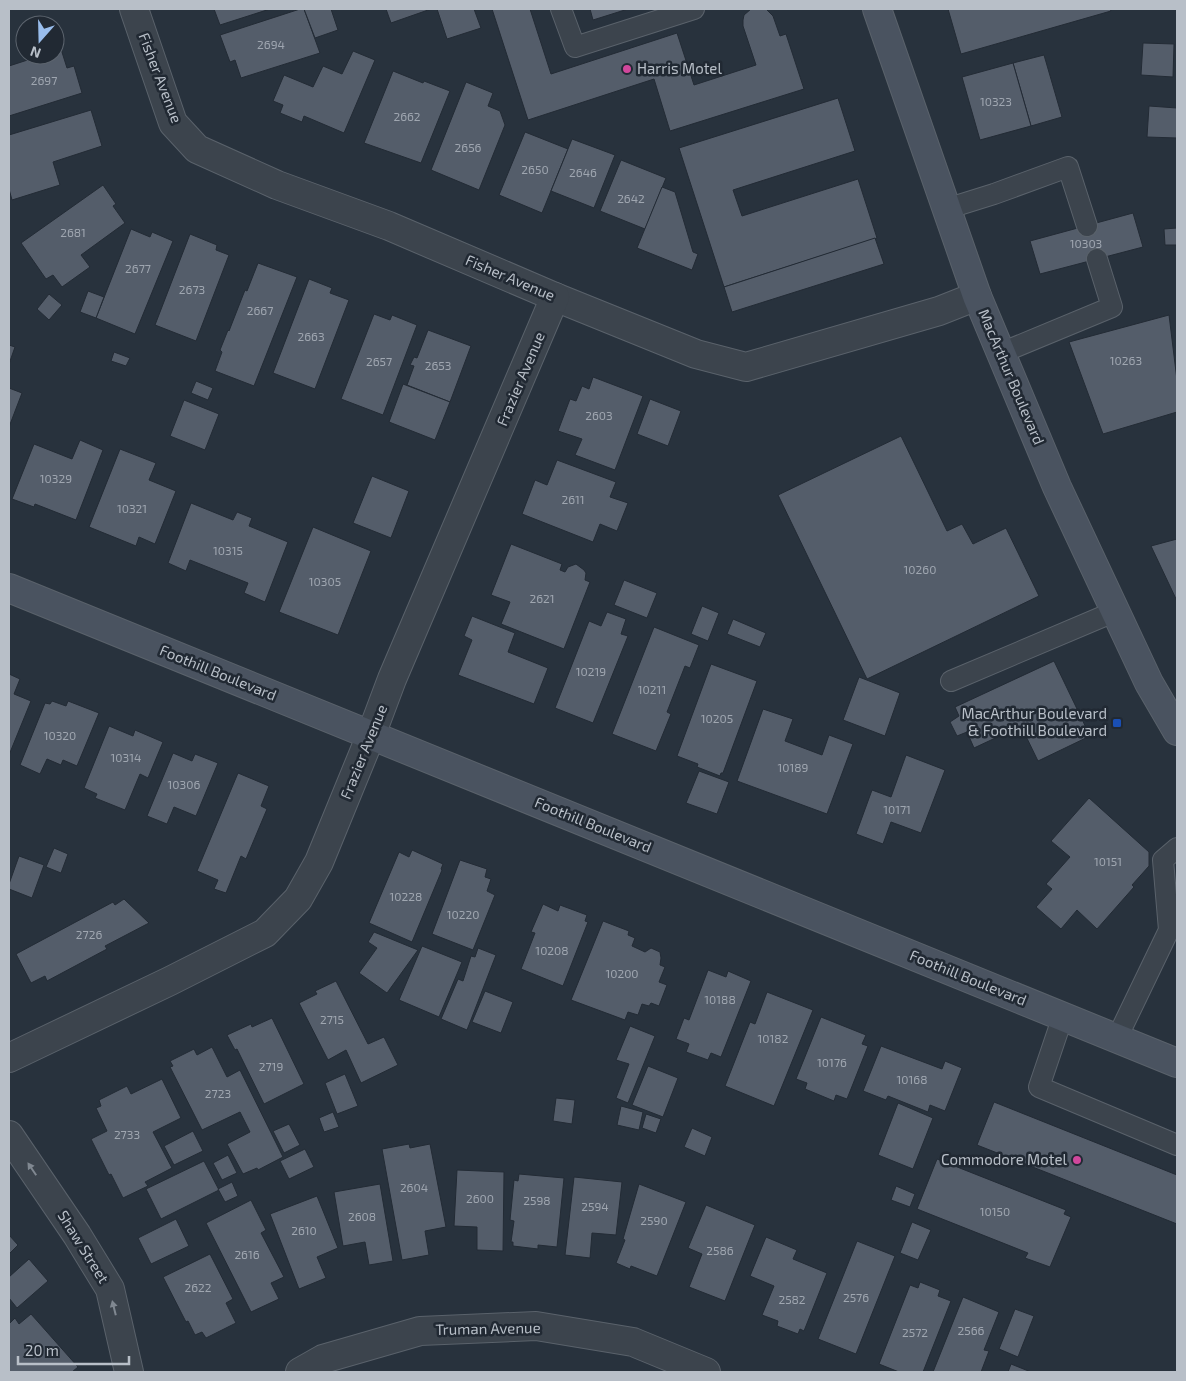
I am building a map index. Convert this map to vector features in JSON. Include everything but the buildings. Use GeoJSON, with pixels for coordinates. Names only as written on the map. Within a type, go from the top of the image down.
{"type":"FeatureCollection","features":[{"type":"Feature","properties":{"kind":"street","name":"Fisher Avenue"},"geometry":{"type":"LineString","coordinates":[[134,9],[173,123],[197,149],[277,185],[389,226],[555,297],[696,354],[746,367],[939,311],[977,296]]}},
{"type":"Feature","properties":{"kind":"street","name":"MacArthur Boulevard"},"geometry":{"type":"LineString","coordinates":[[877,9],[977,296],[1001,354],[1057,487],[1150,683],[1177,731]]}},
{"type":"Feature","properties":{"kind":"street","name":"Frazier Avenue"},"geometry":{"type":"LineString","coordinates":[[9,1058],[170,981],[264,933],[298,900],[319,862],[371,736],[392,679],[555,297]]}},
{"type":"Feature","properties":{"kind":"street","name":"Foothill Boulevard"},"geometry":{"type":"LineString","coordinates":[[9,588],[1177,1062]]}},
{"type":"Feature","properties":{"kind":"street","name":"Shaw Street"},"geometry":{"type":"LineString","coordinates":[[9,1136],[77,1235],[110,1289],[129,1372]]}},
{"type":"Feature","properties":{"kind":"street","name":"Truman Avenue"},"geometry":{"type":"LineString","coordinates":[[300,1372],[323,1359],[420,1331],[536,1326],[633,1342],[706,1372]]}},
{"type":"Feature","properties":{"kind":"lane"},"geometry":{"type":"LineString","coordinates":[[561,9],[575,46],[694,9]]}},
{"type":"Feature","properties":{"kind":"lane"},"geometry":{"type":"LineString","coordinates":[[946,208],[994,194],[1068,168],[1087,226]]}},
{"type":"Feature","properties":{"kind":"lane"},"geometry":{"type":"LineString","coordinates":[[1001,354],[1112,307],[1097,259]]}},
{"type":"Feature","properties":{"kind":"lane"},"geometry":{"type":"LineString","coordinates":[[951,680],[1116,611]]}},
{"type":"Feature","properties":{"kind":"lane"},"geometry":{"type":"LineString","coordinates":[[1117,1038],[1169,930],[1163,860],[1177,848]]}},
{"type":"Feature","properties":{"kind":"lane"},"geometry":{"type":"LineString","coordinates":[[1064,1016],[1039,1087],[1177,1145]]}},
{"type":"Feature","properties":{"kind":"place","name":"Harris Motel"},"geometry":{"type":"Point","coordinates":[627,69]}},
{"type":"Feature","properties":{"kind":"place","name":"MacArthur Boulevard & Foothill Boulevard"},"geometry":{"type":"Point","coordinates":[1117,723]}},
{"type":"Feature","properties":{"kind":"place","name":"Commodore Motel"},"geometry":{"type":"Point","coordinates":[1077,1160]}}]}
